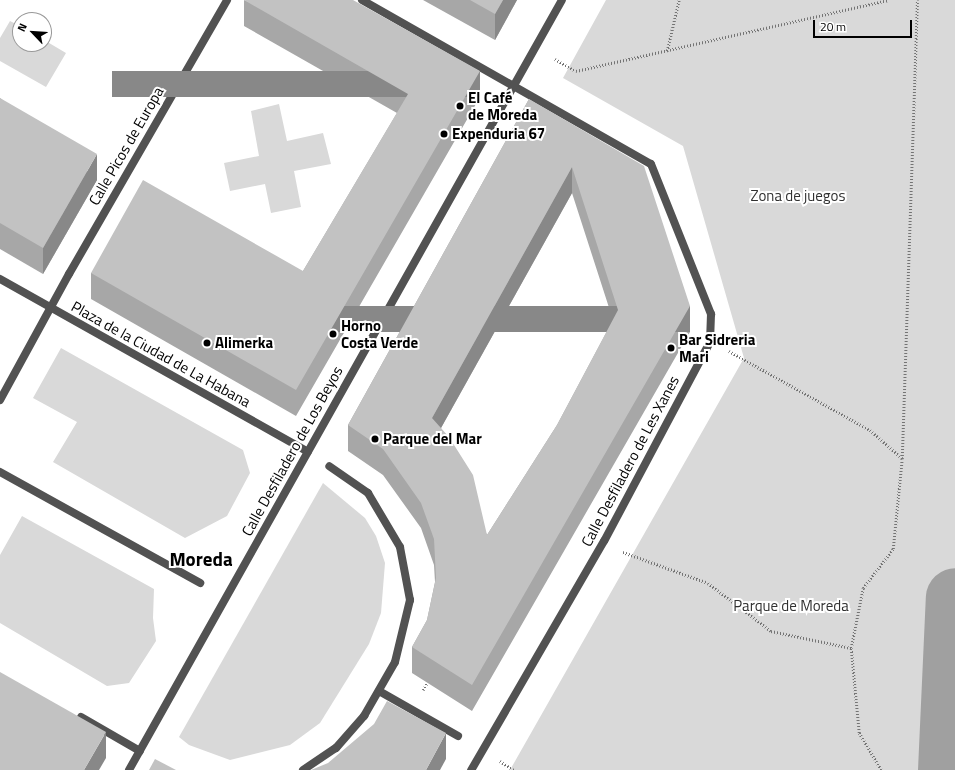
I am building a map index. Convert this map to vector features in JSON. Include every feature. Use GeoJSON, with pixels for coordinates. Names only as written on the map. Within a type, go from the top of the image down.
{"type":"FeatureCollection","features":[{"type":"Feature","properties":{"kind":"street","name":"Calle Picos de Europa"},"geometry":{"type":"LineString","coordinates":[[0,400],[50,307],[227,0]]}},
{"type":"Feature","properties":{"kind":"street","name":"Calle Desfiladero de Les Xanes"},"geometry":{"type":"LineString","coordinates":[[362,0],[650,164],[711,314],[710,342],[604,541],[471,770]]}},
{"type":"Feature","properties":{"kind":"street","name":"Calle Desfiladero de Los Beyos"},"geometry":{"type":"LineString","coordinates":[[130,770],[562,0]]}},
{"type":"Feature","properties":{"kind":"street","name":"Plaza de la Ciudad de La Habana"},"geometry":{"type":"LineString","coordinates":[[0,279],[308,452]]}},
{"type":"Feature","properties":{"kind":"street"},"geometry":{"type":"LineString","coordinates":[[303,770],[336,748],[364,716],[395,662],[410,600],[400,547],[368,493],[329,466]]}},
{"type":"Feature","properties":{"kind":"street"},"geometry":{"type":"LineString","coordinates":[[0,472],[200,583]]}},
{"type":"Feature","properties":{"kind":"street"},"geometry":{"type":"LineString","coordinates":[[379,691],[458,736]]}},
{"type":"Feature","properties":{"kind":"street"},"geometry":{"type":"LineString","coordinates":[[69,711],[140,751]]}},
{"type":"Feature","properties":{"kind":"path"},"geometry":{"type":"LineString","coordinates":[[667,51],[679,0]]}},
{"type":"Feature","properties":{"kind":"path"},"geometry":{"type":"LineString","coordinates":[[555,59],[576,71],[888,0]]}},
{"type":"Feature","properties":{"kind":"path"},"geometry":{"type":"LineString","coordinates":[[881,770],[859,733],[851,648],[863,588],[893,549],[902,459],[917,0]]}},
{"type":"Feature","properties":{"kind":"path"},"geometry":{"type":"LineString","coordinates":[[710,342],[744,358],[870,430],[902,459]]}},
{"type":"Feature","properties":{"kind":"path"},"geometry":{"type":"LineString","coordinates":[[622,552],[708,583],[771,631],[851,648]]}},
{"type":"Feature","properties":{"kind":"green space","name":"Parque de Moreda"},"geometry":{"type":"Polygon","coordinates":[[[606,0],[955,0],[955,770],[510,770],[744,358],[683,146],[563,78],[606,0]]]}},
{"type":"Feature","properties":{"kind":"green space"},"geometry":{"type":"Polygon","coordinates":[[[10,21],[12,22],[12,52],[52,52],[52,45],[66,53],[46,87],[0,61],[0,38],[10,21]]]}},
{"type":"Feature","properties":{"kind":"green space"},"geometry":{"type":"Polygon","coordinates":[[[279,104],[287,141],[323,133],[331,164],[294,171],[301,207],[271,213],[265,184],[230,191],[224,163],[259,156],[251,111],[279,104]]]}},
{"type":"Feature","properties":{"kind":"green space"},"geometry":{"type":"Polygon","coordinates":[[[61,348],[243,450],[250,473],[227,516],[185,538],[53,462],[77,422],[33,398],[61,348]]]}},
{"type":"Feature","properties":{"kind":"green space"},"geometry":{"type":"Polygon","coordinates":[[[323,483],[365,518],[376,536],[385,563],[381,613],[369,644],[320,723],[290,745],[230,760],[189,745],[179,737],[323,483]]]}},
{"type":"Feature","properties":{"kind":"green space"},"geometry":{"type":"Polygon","coordinates":[[[22,516],[154,589],[153,618],[156,641],[129,683],[107,686],[0,623],[0,555],[22,516]]]}},
{"type":"Feature","properties":{"kind":"building"},"geometry":{"type":"Polygon","coordinates":[[[244,0],[353,0],[480,71],[296,390],[91,273],[143,180],[303,271],[408,94],[244,0]]]}},
{"type":"Feature","properties":{"kind":"building"},"geometry":{"type":"Polygon","coordinates":[[[470,0],[503,0],[495,14],[470,0]]]}},
{"type":"Feature","properties":{"kind":"building"},"geometry":{"type":"Polygon","coordinates":[[[0,98],[97,154],[43,248],[0,223],[0,98]]]}},
{"type":"Feature","properties":{"kind":"building"},"geometry":{"type":"Polygon","coordinates":[[[529,99],[644,166],[690,306],[472,685],[412,647],[427,620],[436,578],[434,539],[421,503],[383,449],[348,425],[529,99]],[[572,167],[432,418],[449,437],[473,475],[487,535],[557,425],[618,310],[572,167]]]}},
{"type":"Feature","properties":{"kind":"building"},"geometry":{"type":"Polygon","coordinates":[[[0,672],[106,732],[84,770],[0,770],[0,672]]]}},
{"type":"Feature","properties":{"kind":"building"},"geometry":{"type":"Polygon","coordinates":[[[387,701],[446,733],[426,770],[311,770],[328,763],[374,724],[387,701]]]}},
{"type":"Feature","properties":{"kind":"building"},"geometry":{"type":"Polygon","coordinates":[[[155,759],[176,770],[149,770],[155,759]]]}},
{"type":"Feature","properties":{"kind":"waterway"},"geometry":{"type":"LineString","coordinates":[[947,770],[955,597]]}},
{"type":"Feature","properties":{"kind":"place","name":"El Café de Moreda"},"geometry":{"type":"Point","coordinates":[460,106]}},
{"type":"Feature","properties":{"kind":"place","name":"Expenduria 67"},"geometry":{"type":"Point","coordinates":[444,134]}},
{"type":"Feature","properties":{"kind":"place","name":"Horno Costa Verde"},"geometry":{"type":"Point","coordinates":[333,334]}},
{"type":"Feature","properties":{"kind":"place","name":"Alimerka"},"geometry":{"type":"Point","coordinates":[207,343]}},
{"type":"Feature","properties":{"kind":"place","name":"Bar Sidreria Mari"},"geometry":{"type":"Point","coordinates":[671,348]}},
{"type":"Feature","properties":{"kind":"place","name":"Parque del Mar"},"geometry":{"type":"Point","coordinates":[375,439]}},
{"type":"Feature","properties":{"kind":"district","name":"Moreda"},"geometry":{"type":"Point","coordinates":[201,559]}},
{"type":"Feature","properties":{"kind":"park label","name":"Zona de juegos"},"geometry":{"type":"Point","coordinates":[798,196]}}]}
